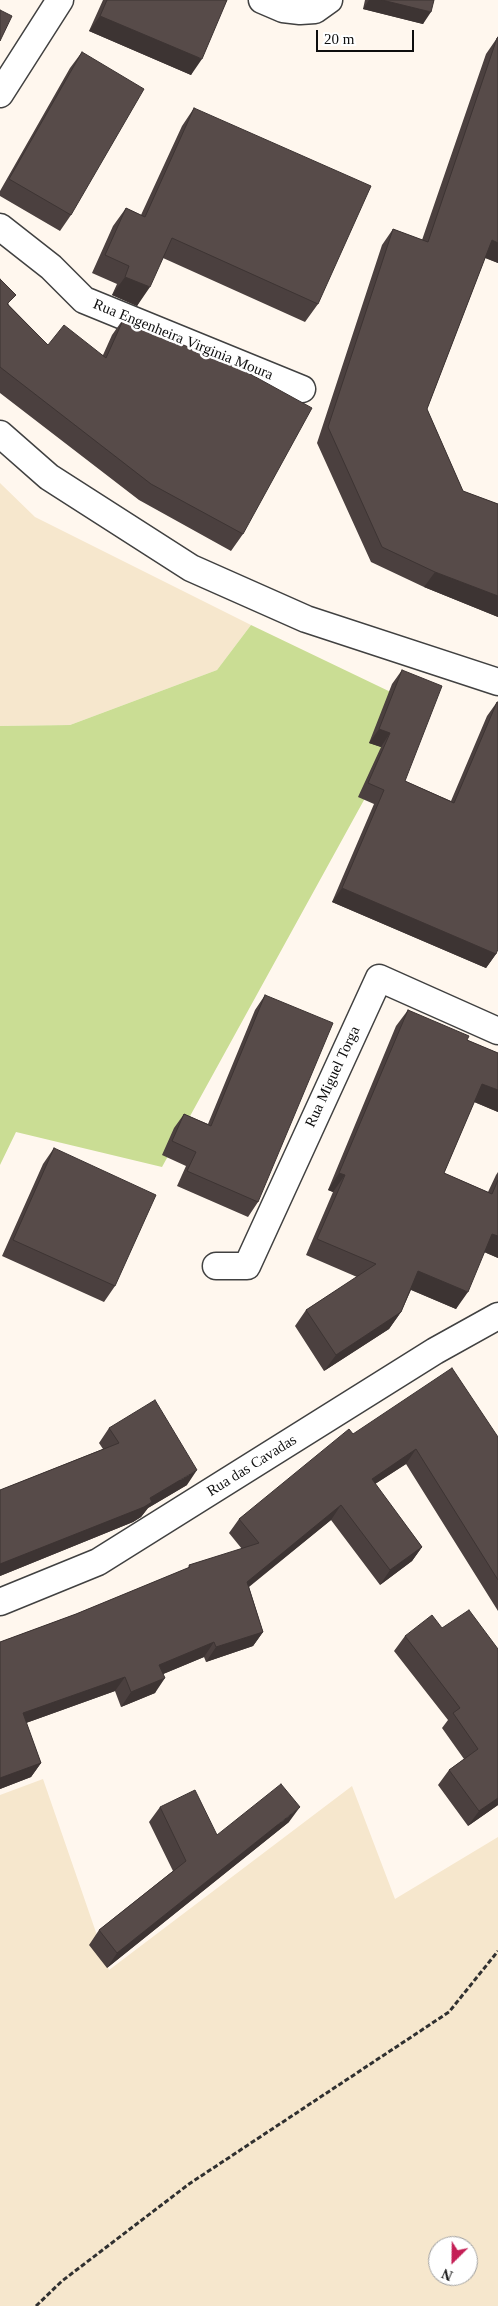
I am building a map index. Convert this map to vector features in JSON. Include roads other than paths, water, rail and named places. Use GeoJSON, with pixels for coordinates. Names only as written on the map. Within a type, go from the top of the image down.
{"type":"FeatureCollection","features":[{"type":"Feature","properties":{"kind":"street"},"geometry":{"type":"LineString","coordinates":[[0,94],[60,0]]}},
{"type":"Feature","properties":{"kind":"street"},"geometry":{"type":"LineString","coordinates":[[262,0],[283,9],[300,11],[315,10],[329,0]]}},
{"type":"Feature","properties":{"kind":"street","name":"Rua Engenheira Virginia Moura"},"geometry":{"type":"LineString","coordinates":[[0,227],[51,267],[84,300],[302,389]]}},
{"type":"Feature","properties":{"kind":"street"},"geometry":{"type":"LineString","coordinates":[[0,434],[49,477],[191,568],[306,619],[498,682]]}},
{"type":"Feature","properties":{"kind":"street","name":"Rua Miguel Torga"},"geometry":{"type":"LineString","coordinates":[[216,1266],[247,1266],[379,978],[498,1031]]}},
{"type":"Feature","properties":{"kind":"street","name":"Rua das Cavadas"},"geometry":{"type":"LineString","coordinates":[[0,1602],[98,1562],[435,1351],[497,1323]]}}]}
